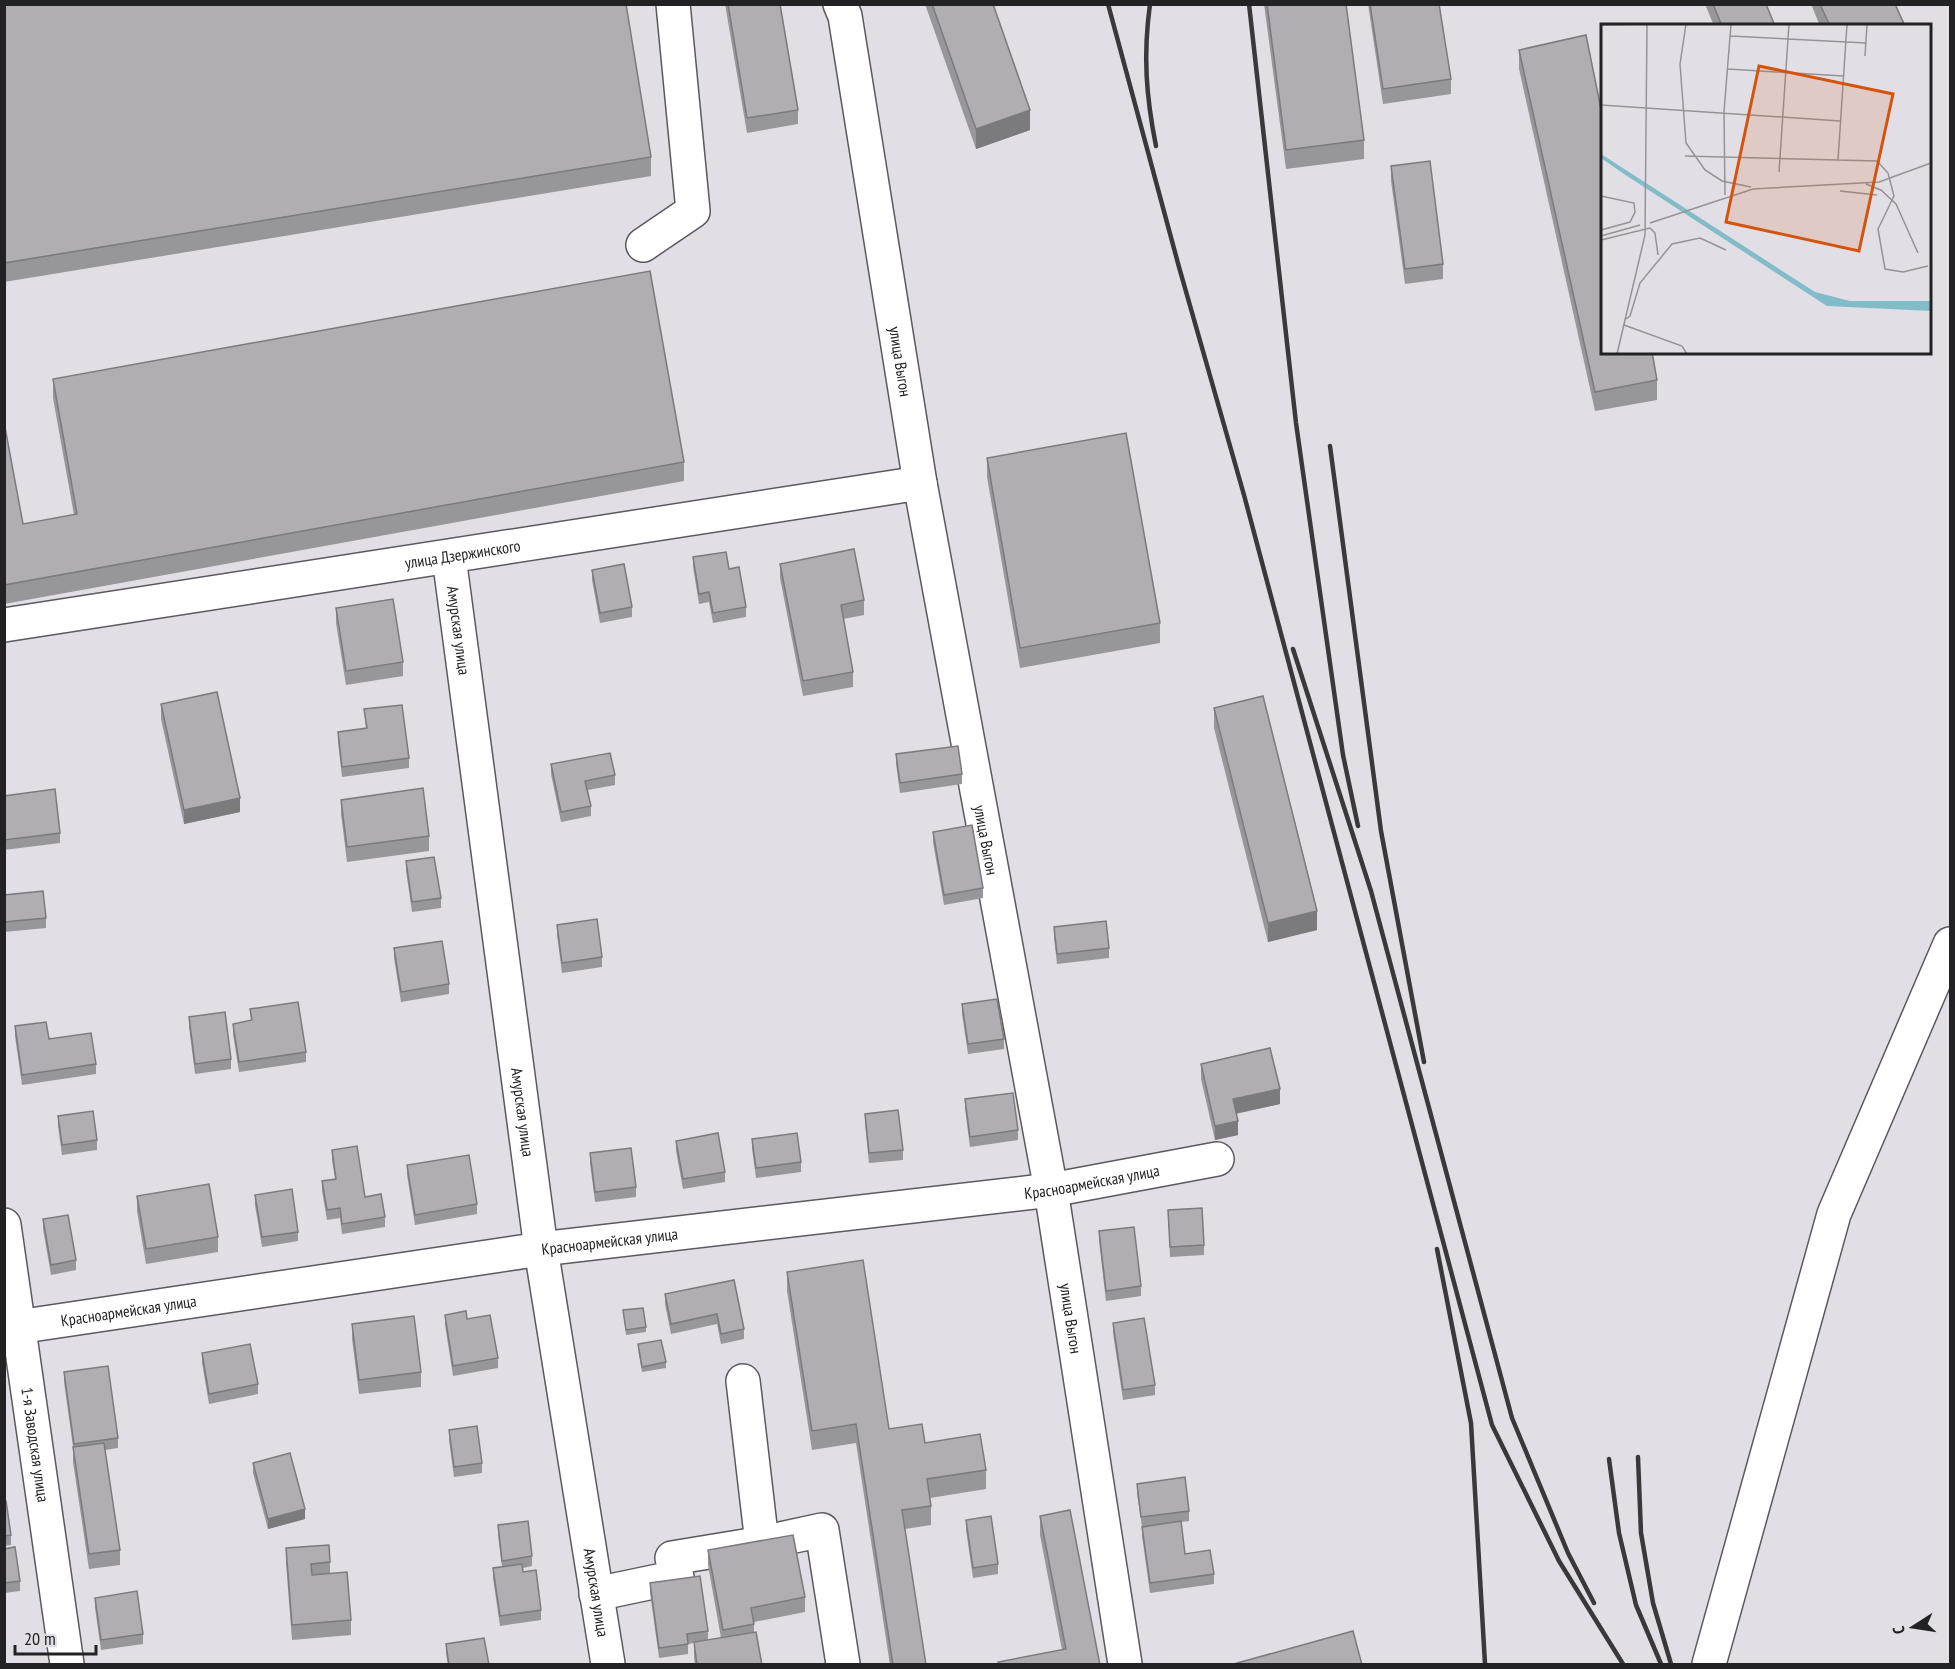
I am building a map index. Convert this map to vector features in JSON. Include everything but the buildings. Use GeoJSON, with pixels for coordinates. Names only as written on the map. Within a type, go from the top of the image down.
{"type":"FeatureCollection","features":[{"type":"Feature","properties":{"kind":"street"},"geometry":{"type":"LineString","coordinates":[[644,245],[693,211],[674,4]]}},
{"type":"Feature","properties":{"kind":"street","name":"улица Выгон"},"geometry":{"type":"LineString","coordinates":[[844,8],[920,483],[1051,1190],[1125,1665]]}},
{"type":"Feature","properties":{"kind":"street","name":"улица Дзержинского"},"geometry":{"type":"LineString","coordinates":[[4,625],[920,483]]}},
{"type":"Feature","properties":{"kind":"street","name":"Амурская улица"},"geometry":{"type":"LineString","coordinates":[[449,557],[541,1249],[608,1665]]}},
{"type":"Feature","properties":{"kind":"street"},"geometry":{"type":"LineString","coordinates":[[1709,1665],[1834,1214],[1950,944]]}},
{"type":"Feature","properties":{"kind":"street","name":"Красноармейская улица"},"geometry":{"type":"LineString","coordinates":[[12,1328],[541,1249],[1051,1190],[1216,1159]]}},
{"type":"Feature","properties":{"kind":"street","name":"1-я Заводская улица"},"geometry":{"type":"LineString","coordinates":[[4,1225],[12,1328],[66,1665]]}},
{"type":"Feature","properties":{"kind":"street"},"geometry":{"type":"LineString","coordinates":[[743,1381],[762,1543]]}},
{"type":"Feature","properties":{"kind":"street"},"geometry":{"type":"LineString","coordinates":[[596,1594],[676,1578],[672,1558],[822,1530],[843,1665]]}},
{"type":"Feature","properties":{"kind":"railway"},"geometry":{"type":"LineString","coordinates":[[1108,4],[1244,495],[1492,1425],[1559,1561],[1623,1664]]}},
{"type":"Feature","properties":{"kind":"railway"},"geometry":{"type":"LineString","coordinates":[[1150,4],[1147,75],[1156,146]]}},
{"type":"Feature","properties":{"kind":"railway"},"geometry":{"type":"LineString","coordinates":[[1249,4],[1296,423],[1343,755],[1358,826]]}},
{"type":"Feature","properties":{"kind":"railway"},"geometry":{"type":"LineString","coordinates":[[1330,446],[1381,831],[1424,1062]]}},
{"type":"Feature","properties":{"kind":"railway"},"geometry":{"type":"LineString","coordinates":[[1293,649],[1371,891],[1512,1418],[1568,1553],[1594,1603]]}},
{"type":"Feature","properties":{"kind":"railway"},"geometry":{"type":"LineString","coordinates":[[1437,1249],[1471,1423],[1485,1664]]}},
{"type":"Feature","properties":{"kind":"railway"},"geometry":{"type":"LineString","coordinates":[[1638,1457],[1641,1533],[1653,1603],[1671,1664]]}},
{"type":"Feature","properties":{"kind":"railway"},"geometry":{"type":"LineString","coordinates":[[1609,1459],[1619,1533],[1636,1605],[1661,1664]]}}]}
